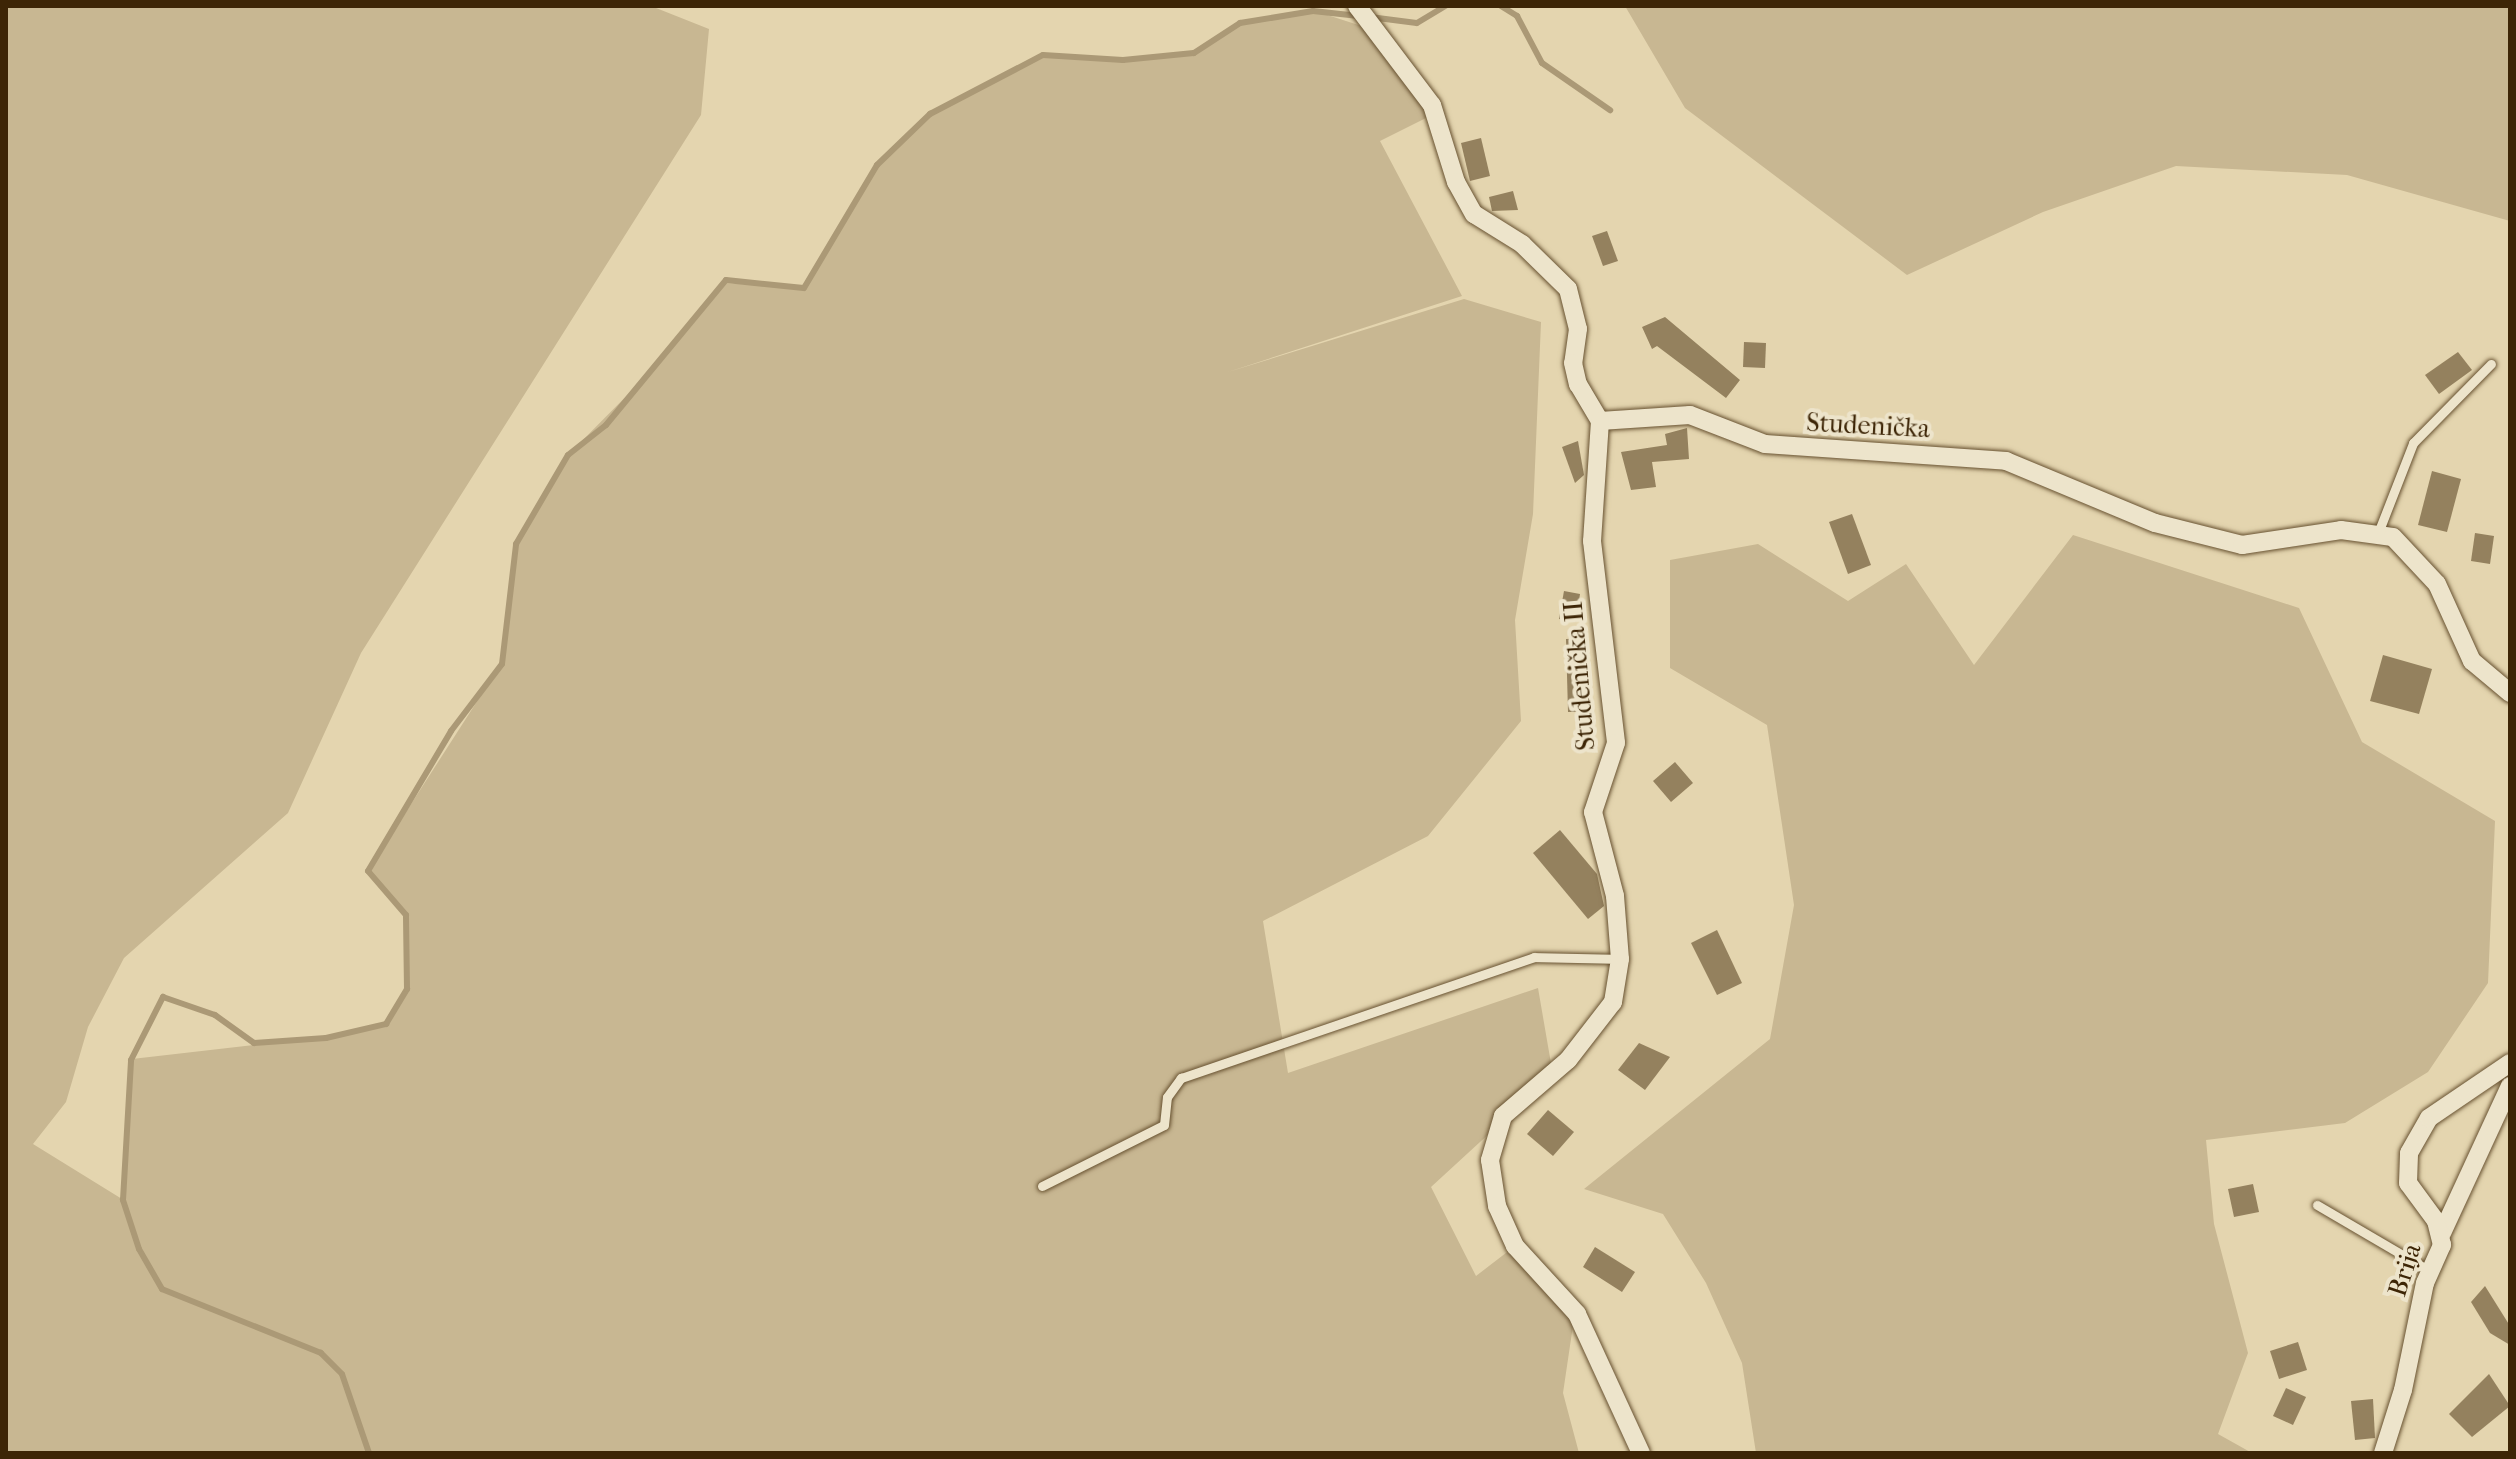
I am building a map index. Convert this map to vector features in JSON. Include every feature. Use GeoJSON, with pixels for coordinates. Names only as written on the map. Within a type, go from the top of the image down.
{"type":"FeatureCollection","features":[{"type":"Feature","properties":{"kind":"street"},"geometry":{"type":"LineString","coordinates":[[1357,6],[1432,105],[1456,182],[1474,214],[1522,244],[1568,289],[1578,329],[1573,363],[1578,384],[1600,421]]}},
{"type":"Feature","properties":{"kind":"street","name":"Studenička"},"geometry":{"type":"LineString","coordinates":[[1600,421],[1690,415],[1765,444],[2006,461],[2155,523],[2242,545],[2341,530],[2378,533],[2421,560],[2472,661],[2510,693]]}},
{"type":"Feature","properties":{"kind":"street","name":"Studenička II"},"geometry":{"type":"LineString","coordinates":[[1600,421],[1592,541],[1616,743],[1593,812],[1615,896],[1620,959],[1613,1002],[1568,1060],[1496,1129],[1490,1160],[1497,1206],[1515,1246],[1577,1314],[1641,1453]]}},
{"type":"Feature","properties":{"kind":"street","name":"Brija"},"geometry":{"type":"LineString","coordinates":[[2383,1453],[2442,1233],[2408,1183],[2406,1169],[2418,1131],[2510,1063]]}},
{"type":"Feature","properties":{"kind":"street"},"geometry":{"type":"LineString","coordinates":[[2442,1233],[2510,1086]]}},
{"type":"Feature","properties":{"kind":"lane"},"geometry":{"type":"LineString","coordinates":[[2378,533],[2413,443],[2491,364]]}},
{"type":"Feature","properties":{"kind":"lane"},"geometry":{"type":"LineString","coordinates":[[1042,1186],[1164,1125],[1167,1097],[1181,1078],[1534,957],[1620,959]]}},
{"type":"Feature","properties":{"kind":"lane"},"geometry":{"type":"LineString","coordinates":[[2317,1205],[2430,1271]]}},
{"type":"Feature","properties":{"kind":"shaded area"},"geometry":{"type":"Polygon","coordinates":[[[6,6],[651,6],[709,29],[701,115],[361,653],[288,813],[124,958],[88,1027],[66,1102],[33,1144],[122,1199],[132,1059],[332,1036],[387,1023],[407,989],[404,913],[368,871],[503,661],[515,551],[568,455],[663,359],[724,283],[804,288],[877,165],[930,114],[1043,55],[1112,60],[1194,53],[1240,23],[1315,11],[1377,31],[1434,114],[1380,141],[1462,296],[1228,372],[1464,299],[1541,322],[1533,514],[1515,620],[1521,721],[1428,836],[1263,921],[1288,1073],[1538,988],[1553,1075],[1431,1187],[1476,1276],[1515,1246],[1575,1312],[1563,1393],[1579,1453],[6,1453],[6,6]]]}},
{"type":"Feature","properties":{"kind":"shaded area"},"geometry":{"type":"Polygon","coordinates":[[[1625,6],[2510,6],[2510,221],[2347,175],[2176,166],[2043,212],[1907,275],[1685,108],[1625,6]]]}},
{"type":"Feature","properties":{"kind":"shaded area"},"geometry":{"type":"Polygon","coordinates":[[[2073,535],[2299,608],[2362,742],[2495,821],[2488,983],[2428,1072],[2345,1123],[2206,1140],[2214,1224],[2248,1353],[2218,1434],[2252,1453],[1756,1453],[1742,1363],[1706,1283],[1663,1214],[1584,1189],[1770,1039],[1794,905],[1767,725],[1670,668],[1670,560],[1758,544],[1848,601],[1906,564],[1974,665],[2073,535]]]}},
{"type":"Feature","properties":{"kind":"building"},"geometry":{"type":"Polygon","coordinates":[[[1481,138],[1490,176],[1470,181],[1461,143],[1481,138]]]}},
{"type":"Feature","properties":{"kind":"building"},"geometry":{"type":"Polygon","coordinates":[[[1513,191],[1518,210],[1492,211],[1489,197],[1513,191]]]}},
{"type":"Feature","properties":{"kind":"building"},"geometry":{"type":"Polygon","coordinates":[[[1607,231],[1618,261],[1603,266],[1592,236],[1607,231]]]}},
{"type":"Feature","properties":{"kind":"building"},"geometry":{"type":"Polygon","coordinates":[[[1665,317],[1740,380],[1726,398],[1657,346],[1652,349],[1642,327],[1665,317]]]}},
{"type":"Feature","properties":{"kind":"building"},"geometry":{"type":"Polygon","coordinates":[[[1744,342],[1766,343],[1765,368],[1743,367],[1744,342]]]}},
{"type":"Feature","properties":{"kind":"building"},"geometry":{"type":"Polygon","coordinates":[[[2458,352],[2472,370],[2439,394],[2425,375],[2458,352]]]}},
{"type":"Feature","properties":{"kind":"building"},"geometry":{"type":"Polygon","coordinates":[[[1687,428],[1689,459],[1652,462],[1656,487],[1631,490],[1621,452],[1667,445],[1665,434],[1687,428]]]}},
{"type":"Feature","properties":{"kind":"building"},"geometry":{"type":"Polygon","coordinates":[[[1578,441],[1584,475],[1575,483],[1562,447],[1578,441]]]}},
{"type":"Feature","properties":{"kind":"building"},"geometry":{"type":"Polygon","coordinates":[[[2432,471],[2461,479],[2447,532],[2418,525],[2432,471]]]}},
{"type":"Feature","properties":{"kind":"building"},"geometry":{"type":"Polygon","coordinates":[[[1852,514],[1871,565],[1848,574],[1829,522],[1852,514]]]}},
{"type":"Feature","properties":{"kind":"building"},"geometry":{"type":"Polygon","coordinates":[[[2475,533],[2494,536],[2490,564],[2471,561],[2475,533]]]}},
{"type":"Feature","properties":{"kind":"building"},"geometry":{"type":"Polygon","coordinates":[[[1564,591],[1580,594],[1576,622],[1559,619],[1564,591]]]}},
{"type":"Feature","properties":{"kind":"building"},"geometry":{"type":"Polygon","coordinates":[[[1588,638],[1585,712],[1568,712],[1566,639],[1588,638]]]}},
{"type":"Feature","properties":{"kind":"building"},"geometry":{"type":"Polygon","coordinates":[[[2383,655],[2432,669],[2419,714],[2370,701],[2383,655]]]}},
{"type":"Feature","properties":{"kind":"building"},"geometry":{"type":"Polygon","coordinates":[[[1675,762],[1693,783],[1671,802],[1653,781],[1675,762]]]}},
{"type":"Feature","properties":{"kind":"building"},"geometry":{"type":"Polygon","coordinates":[[[1560,830],[1597,874],[1604,906],[1588,919],[1533,853],[1560,830]]]}},
{"type":"Feature","properties":{"kind":"building"},"geometry":{"type":"Polygon","coordinates":[[[1717,930],[1742,983],[1717,995],[1691,943],[1717,930]]]}},
{"type":"Feature","properties":{"kind":"building"},"geometry":{"type":"Polygon","coordinates":[[[1639,1043],[1670,1057],[1645,1090],[1618,1070],[1639,1043]]]}},
{"type":"Feature","properties":{"kind":"building"},"geometry":{"type":"Polygon","coordinates":[[[1548,1110],[1574,1132],[1553,1156],[1527,1134],[1548,1110]]]}},
{"type":"Feature","properties":{"kind":"building"},"geometry":{"type":"Polygon","coordinates":[[[2253,1184],[2259,1212],[2234,1217],[2228,1189],[2253,1184]]]}},
{"type":"Feature","properties":{"kind":"building"},"geometry":{"type":"Polygon","coordinates":[[[1595,1247],[1635,1272],[1622,1292],[1583,1267],[1595,1247]]]}},
{"type":"Feature","properties":{"kind":"building"},"geometry":{"type":"Polygon","coordinates":[[[2485,1286],[2510,1326],[2510,1345],[2490,1333],[2471,1302],[2485,1286]]]}},
{"type":"Feature","properties":{"kind":"building"},"geometry":{"type":"Polygon","coordinates":[[[2298,1342],[2307,1370],[2279,1379],[2270,1351],[2298,1342]]]}},
{"type":"Feature","properties":{"kind":"building"},"geometry":{"type":"Polygon","coordinates":[[[2489,1374],[2510,1406],[2472,1437],[2449,1414],[2489,1374]]]}},
{"type":"Feature","properties":{"kind":"building"},"geometry":{"type":"Polygon","coordinates":[[[2286,1388],[2306,1397],[2293,1425],[2273,1416],[2286,1388]]]}},
{"type":"Feature","properties":{"kind":"building"},"geometry":{"type":"Polygon","coordinates":[[[2373,1399],[2375,1438],[2355,1440],[2351,1401],[2373,1399]]]}},
{"type":"Feature","properties":{"kind":"waterway"},"geometry":{"type":"LineString","coordinates":[[1370,17],[1417,23],[1445,6]]}},
{"type":"Feature","properties":{"kind":"waterway"},"geometry":{"type":"LineString","coordinates":[[1501,6],[1517,16],[1542,63],[1610,110]]}},
{"type":"Feature","properties":{"kind":"waterway"},"geometry":{"type":"LineString","coordinates":[[369,1453],[342,1374],[321,1353],[162,1289],[139,1249],[123,1200],[131,1060],[163,997],[215,1015],[254,1043],[326,1038],[386,1024],[407,989],[406,915],[368,871],[451,731],[502,664],[516,544],[568,455],[606,425],[726,280],[804,288],[877,165],[930,114],[1043,55],[1123,60],[1194,53],[1240,23],[1313,11],[1359,16]]}}]}
